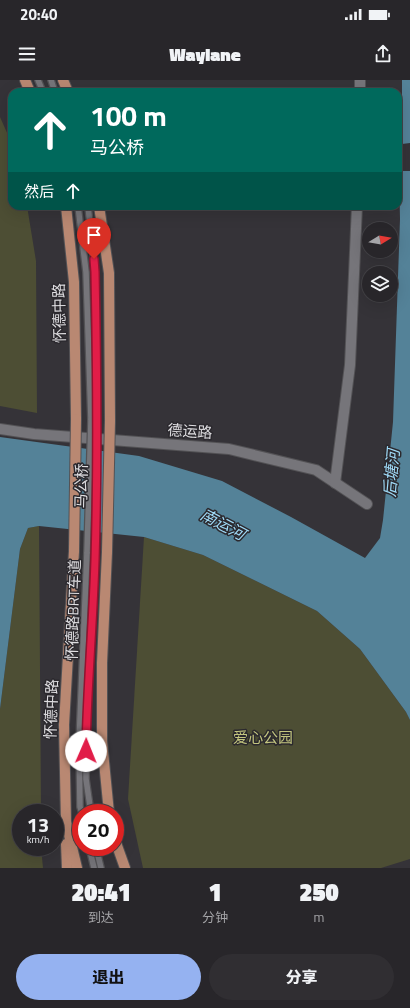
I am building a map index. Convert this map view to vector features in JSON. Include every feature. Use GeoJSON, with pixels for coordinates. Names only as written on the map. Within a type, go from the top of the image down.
{"type":"FeatureCollection","features":[{"type":"Feature","properties":{"kind":"main road","name":"怀德中路"},"geometry":{"type":"LineString","coordinates":[[66,210],[74,282],[76,419]]}},
{"type":"Feature","properties":{"kind":"main road","name":"马公桥"},"geometry":{"type":"LineString","coordinates":[[100,210],[109,273],[110,421],[108,552],[102,663],[102,741],[108,804]]}},
{"type":"Feature","properties":{"kind":"main road","name":"马公桥"},"geometry":{"type":"LineString","coordinates":[[74,551],[76,419]]}},
{"type":"Feature","properties":{"kind":"main road","name":"怀德中路"},"geometry":{"type":"LineString","coordinates":[[74,551],[64,725],[66,822],[77,868]]}},
{"type":"Feature","properties":{"kind":"main road"},"geometry":{"type":"LineString","coordinates":[[66,822],[67,868]]}},
{"type":"Feature","properties":{"kind":"main road"},"geometry":{"type":"LineString","coordinates":[[119,856],[122,868]]}},
{"type":"Feature","properties":{"kind":"main road"},"geometry":{"type":"LineString","coordinates":[[121,856],[125,868]]}},
{"type":"Feature","properties":{"kind":"street"},"geometry":{"type":"LineString","coordinates":[[335,483],[350,365],[357,210]]}},
{"type":"Feature","properties":{"kind":"street","name":"德运路"},"geometry":{"type":"LineString","coordinates":[[0,429],[34,434],[229,449],[316,470],[367,504]]}},
{"type":"Feature","properties":{"kind":"lane"},"geometry":{"type":"LineString","coordinates":[[78,210],[86,272],[94,420]]}},
{"type":"Feature","properties":{"kind":"lane"},"geometry":{"type":"LineString","coordinates":[[88,210],[95,272],[94,420]]}},
{"type":"Feature","properties":{"kind":"lane","name":"马公桥"},"geometry":{"type":"LineString","coordinates":[[87,552],[94,420]]}},
{"type":"Feature","properties":{"kind":"lane","name":"马公桥"},"geometry":{"type":"LineString","coordinates":[[94,420],[95,552]]}},
{"type":"Feature","properties":{"kind":"lane","name":"怀德路BRT车道"},"geometry":{"type":"LineString","coordinates":[[80,804],[79,743],[87,552]]}},
{"type":"Feature","properties":{"kind":"lane","name":"怀德路BRT车道"},"geometry":{"type":"LineString","coordinates":[[90,804],[86,778],[87,712],[95,552]]}},
{"type":"Feature","properties":{"kind":"lane"},"geometry":{"type":"LineString","coordinates":[[91,856],[94,868]]}},
{"type":"Feature","properties":{"kind":"lane"},"geometry":{"type":"LineString","coordinates":[[98,856],[101,868]]}},
{"type":"Feature","properties":{"kind":"green space"},"geometry":{"type":"Polygon","coordinates":[[[0,117],[8,135],[8,210],[28,210],[36,261],[37,413],[0,406],[0,117]]]}},
{"type":"Feature","properties":{"kind":"green space"},"geometry":{"type":"Polygon","coordinates":[[[39,526],[41,804],[12,804],[12,856],[42,856],[43,868],[0,868],[0,709],[20,549],[28,528],[39,526]]]}},
{"type":"Feature","properties":{"kind":"green space","name":"爱心公园"},"geometry":{"type":"Polygon","coordinates":[[[144,537],[203,555],[317,611],[360,649],[406,712],[410,720],[410,859],[381,868],[143,868],[128,799],[144,537]]]}},
{"type":"Feature","properties":{"kind":"water"},"geometry":{"type":"Polygon","coordinates":[[[402,80],[410,80],[410,143],[402,144],[402,80]]]}},
{"type":"Feature","properties":{"kind":"water"},"geometry":{"type":"Polygon","coordinates":[[[402,171],[410,171],[410,720],[406,712],[360,649],[317,611],[203,555],[144,537],[39,526],[28,528],[20,549],[0,709],[0,437],[139,456],[222,481],[365,558],[380,538],[383,520],[393,422],[400,210],[402,210],[402,171]]]}},
{"type":"Feature","properties":{"kind":"route"},"geometry":{"type":"LineString","coordinates":[[86,751],[87,697],[95,561],[97,420],[94,259]]}},
{"type":"Feature","properties":{"kind":"water label","name":"后塘河"},"geometry":{"type":"Point","coordinates":[391,473]}},
{"type":"Feature","properties":{"kind":"water label","name":"南运河"},"geometry":{"type":"Point","coordinates":[223,524]}}]}
